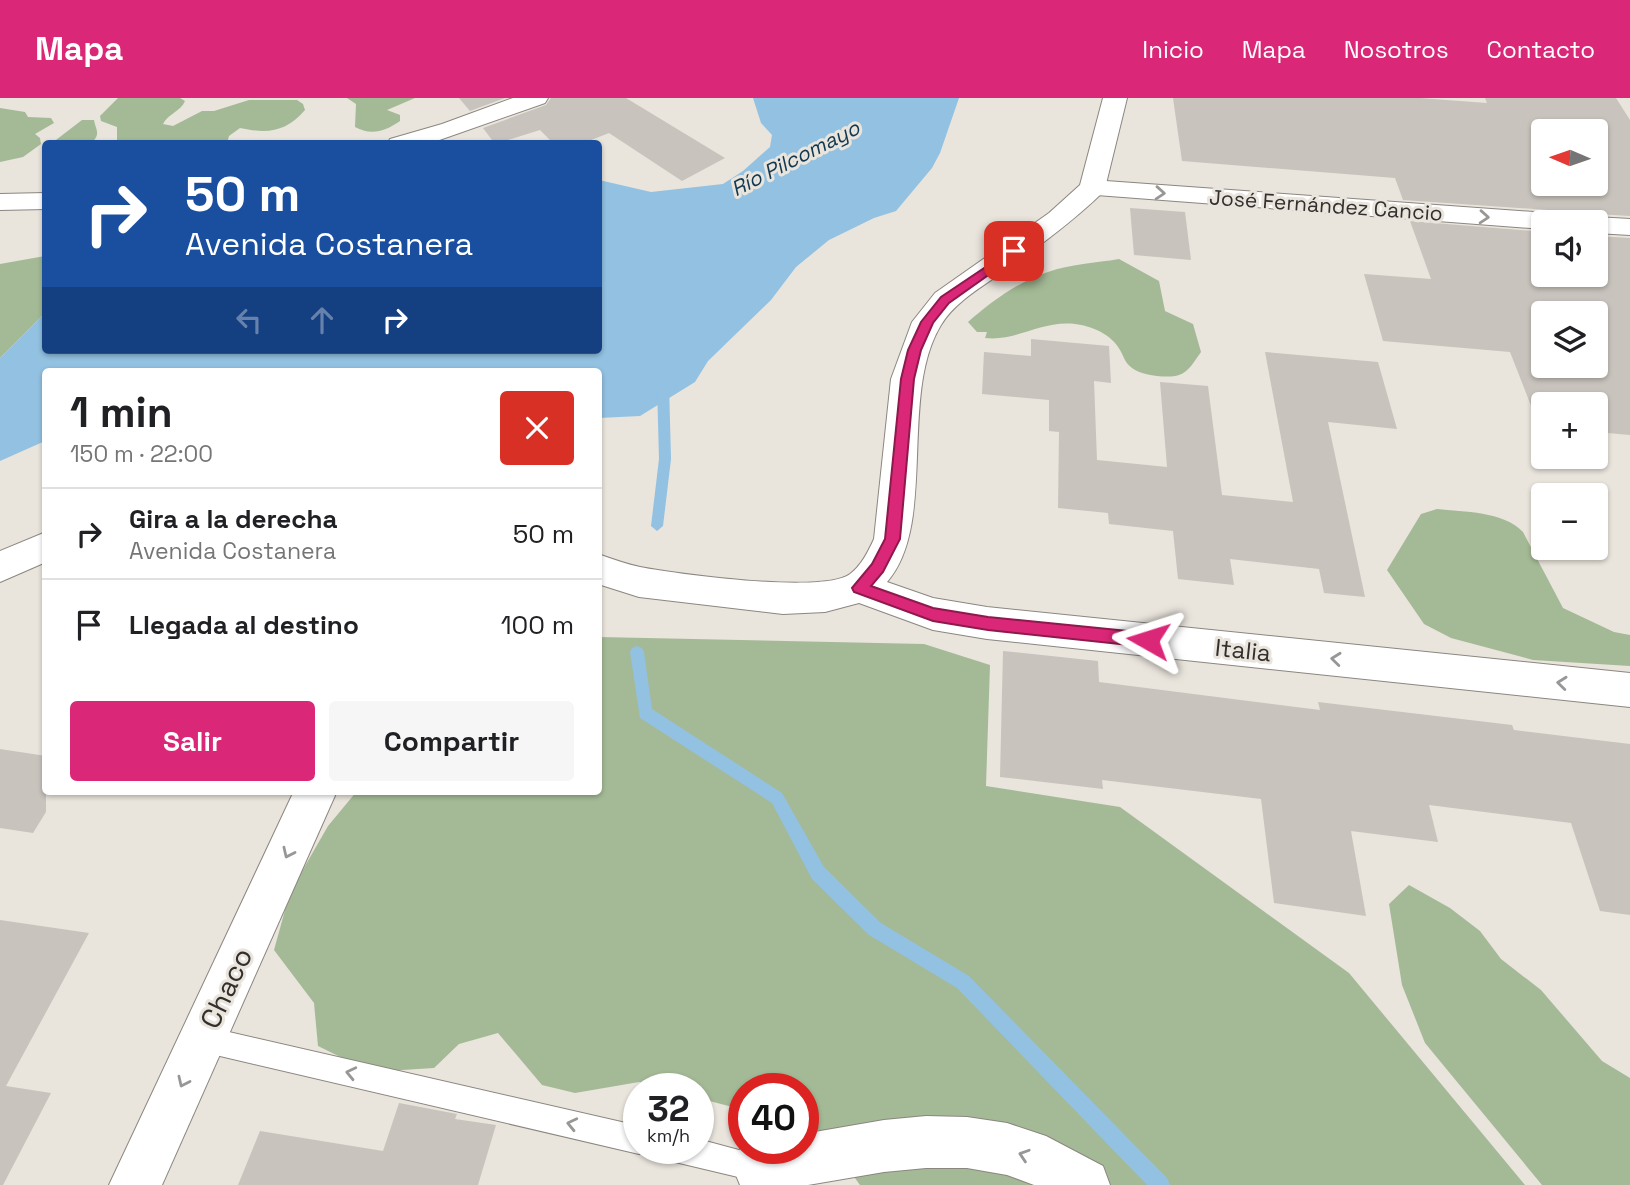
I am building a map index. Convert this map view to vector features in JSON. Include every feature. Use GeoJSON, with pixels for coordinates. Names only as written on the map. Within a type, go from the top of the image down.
{"type":"FeatureCollection","features":[{"type":"Feature","properties":{"kind":"street"},"geometry":{"type":"LineString","coordinates":[[413,140],[536,98]]}},
{"type":"Feature","properties":{"kind":"street"},"geometry":{"type":"LineString","coordinates":[[602,570],[639,582],[783,599],[825,597],[860,588],[878,568],[892,539],[907,379],[927,322],[945,300],[1059,219],[1092,188],[1115,98]]}},
{"type":"Feature","properties":{"kind":"street","name":"José Fernández Cancio"},"geometry":{"type":"LineString","coordinates":[[1092,188],[1531,220]]}},
{"type":"Feature","properties":{"kind":"street"},"geometry":{"type":"LineString","coordinates":[[0,202],[42,201]]}},
{"type":"Feature","properties":{"kind":"street"},"geometry":{"type":"LineString","coordinates":[[1608,226],[1630,227]]}},
{"type":"Feature","properties":{"kind":"street"},"geometry":{"type":"LineString","coordinates":[[0,567],[42,548]]}},
{"type":"Feature","properties":{"kind":"street","name":"Italia"},"geometry":{"type":"LineString","coordinates":[[860,588],[933,614],[988,624],[1630,690]]}},
{"type":"Feature","properties":{"kind":"street","name":"Chaco"},"geometry":{"type":"LineString","coordinates":[[135,1185],[314,795]]}},
{"type":"Feature","properties":{"kind":"street"},"geometry":{"type":"LineString","coordinates":[[759,1168],[882,1145],[953,1139],[993,1145],[1060,1167],[1084,1185]]}},
{"type":"Feature","properties":{"kind":"lane"},"geometry":{"type":"LineString","coordinates":[[202,1039],[623,1136]]}},
{"type":"Feature","properties":{"kind":"lane"},"geometry":{"type":"LineString","coordinates":[[714,1157],[759,1168]]}},
{"type":"Feature","properties":{"kind":"green space"},"geometry":{"type":"Polygon","coordinates":[[[118,98],[180,98],[185,101],[163,124],[173,126],[202,111],[214,111],[249,100],[297,100],[303,104],[305,110],[291,123],[276,130],[240,128],[228,140],[117,140],[117,127],[101,121],[100,116],[118,98]]]}},
{"type":"Feature","properties":{"kind":"green space"},"geometry":{"type":"Polygon","coordinates":[[[347,98],[415,98],[387,110],[400,115],[400,121],[384,130],[373,132],[355,127],[356,104],[347,98]]]}},
{"type":"Feature","properties":{"kind":"green space"},"geometry":{"type":"Polygon","coordinates":[[[0,108],[25,112],[28,117],[51,118],[54,123],[35,134],[40,138],[41,144],[23,157],[0,162],[0,108]]]}},
{"type":"Feature","properties":{"kind":"green space"},"geometry":{"type":"Polygon","coordinates":[[[82,120],[94,120],[97,129],[95,140],[56,140],[82,120]]]}},
{"type":"Feature","properties":{"kind":"green space"},"geometry":{"type":"Polygon","coordinates":[[[42,257],[42,316],[0,358],[0,264],[42,257]]]}},
{"type":"Feature","properties":{"kind":"green space"},"geometry":{"type":"Polygon","coordinates":[[[1119,259],[1159,281],[1165,311],[1193,324],[1201,352],[1183,373],[1161,376],[1136,370],[1128,364],[1112,339],[1081,325],[1051,325],[1007,337],[985,338],[987,332],[977,332],[968,322],[1006,293],[1037,276],[1065,267],[1119,259]]]}},
{"type":"Feature","properties":{"kind":"green space"},"geometry":{"type":"Polygon","coordinates":[[[1437,509],[1483,514],[1515,525],[1523,532],[1531,547],[1531,560],[1538,560],[1563,608],[1614,632],[1630,635],[1630,666],[1533,660],[1451,638],[1424,624],[1387,570],[1421,514],[1437,509]]]}},
{"type":"Feature","properties":{"kind":"green space"},"geometry":{"type":"Polygon","coordinates":[[[602,637],[924,644],[990,665],[986,786],[1120,807],[1349,973],[1525,1185],[860,1185],[819,1130],[819,1073],[728,1073],[728,1106],[714,1102],[714,1073],[623,1073],[623,1085],[575,1093],[542,1085],[498,1033],[459,1044],[434,1068],[371,1072],[318,1046],[314,1003],[274,950],[290,892],[328,826],[354,795],[602,795],[602,637]]]}},
{"type":"Feature","properties":{"kind":"green space"},"geometry":{"type":"Polygon","coordinates":[[[1409,885],[1450,908],[1480,931],[1501,959],[1541,990],[1602,1061],[1630,1078],[1630,1185],[1542,1185],[1425,1043],[1402,985],[1389,904],[1409,885]]]}},
{"type":"Feature","properties":{"kind":"water","name":"Río Pilcomayo"},"geometry":{"type":"Polygon","coordinates":[[[753,98],[959,98],[932,168],[896,211],[874,218],[829,240],[796,267],[771,300],[708,361],[695,382],[640,416],[602,418],[602,368],[42,368],[42,442],[0,461],[0,358],[42,316],[42,354],[602,354],[602,181],[651,192],[723,184],[743,171],[770,147],[772,135],[761,123],[753,98]]]}},
{"type":"Feature","properties":{"kind":"building"},"geometry":{"type":"Polygon","coordinates":[[[459,98],[505,98],[470,111],[459,98]]]}},
{"type":"Feature","properties":{"kind":"building"},"geometry":{"type":"Polygon","coordinates":[[[551,98],[626,98],[725,158],[682,181],[609,133],[591,140],[550,140],[540,130],[508,140],[492,140],[483,128],[546,105],[551,98]]]}},
{"type":"Feature","properties":{"kind":"building"},"geometry":{"type":"Polygon","coordinates":[[[1173,98],[1420,98],[1487,103],[1485,98],[1616,98],[1630,120],[1630,216],[1608,215],[1608,210],[1548,210],[1403,200],[1395,178],[1182,161],[1173,98]]]}},
{"type":"Feature","properties":{"kind":"building"},"geometry":{"type":"Polygon","coordinates":[[[1130,208],[1185,212],[1191,260],[1134,255],[1130,208]]]}},
{"type":"Feature","properties":{"kind":"building"},"geometry":{"type":"Polygon","coordinates":[[[1410,221],[1531,231],[1531,287],[1608,287],[1608,237],[1630,238],[1630,435],[1608,433],[1608,392],[1531,392],[1531,406],[1510,352],[1383,341],[1364,274],[1431,279],[1410,221]]]}},
{"type":"Feature","properties":{"kind":"building"},"geometry":{"type":"Polygon","coordinates":[[[1031,339],[1109,346],[1111,383],[1094,381],[1097,460],[1167,467],[1160,382],[1208,386],[1222,495],[1293,502],[1265,352],[1378,362],[1397,429],[1328,422],[1365,597],[1324,593],[1319,569],[1230,559],[1234,585],[1178,579],[1173,531],[1109,524],[1108,513],[1058,508],[1059,432],[1049,431],[1049,400],[982,394],[984,352],[1031,356],[1031,339]]]}},
{"type":"Feature","properties":{"kind":"building"},"geometry":{"type":"Polygon","coordinates":[[[1003,651],[1098,661],[1099,682],[1320,710],[1318,702],[1512,725],[1514,730],[1630,744],[1630,915],[1600,911],[1571,823],[1429,805],[1438,842],[1351,831],[1366,916],[1274,903],[1261,799],[1102,780],[1103,789],[1000,777],[1003,651]]]}},
{"type":"Feature","properties":{"kind":"building"},"geometry":{"type":"Polygon","coordinates":[[[0,749],[42,755],[42,795],[46,795],[46,812],[33,833],[0,828],[0,749]]]}},
{"type":"Feature","properties":{"kind":"building"},"geometry":{"type":"Polygon","coordinates":[[[0,920],[89,933],[6,1086],[51,1093],[3,1185],[0,1185],[0,920]]]}},
{"type":"Feature","properties":{"kind":"building"},"geometry":{"type":"Polygon","coordinates":[[[399,1103],[457,1114],[455,1119],[496,1125],[478,1185],[238,1185],[260,1131],[383,1151],[399,1103]]]}},
{"type":"Feature","properties":{"kind":"waterway"},"geometry":{"type":"LineString","coordinates":[[657,526],[665,459],[663,385]]}},
{"type":"Feature","properties":{"kind":"waterway"},"geometry":{"type":"LineString","coordinates":[[637,652],[645,713],[777,798],[818,873],[875,929],[963,982],[1160,1185]]}},
{"type":"Feature","properties":{"kind":"route"},"geometry":{"type":"LineString","coordinates":[[1014,251],[945,300],[927,322],[907,379],[892,539],[878,568],[860,588],[933,614],[988,624],[1148,640]]}}]}
